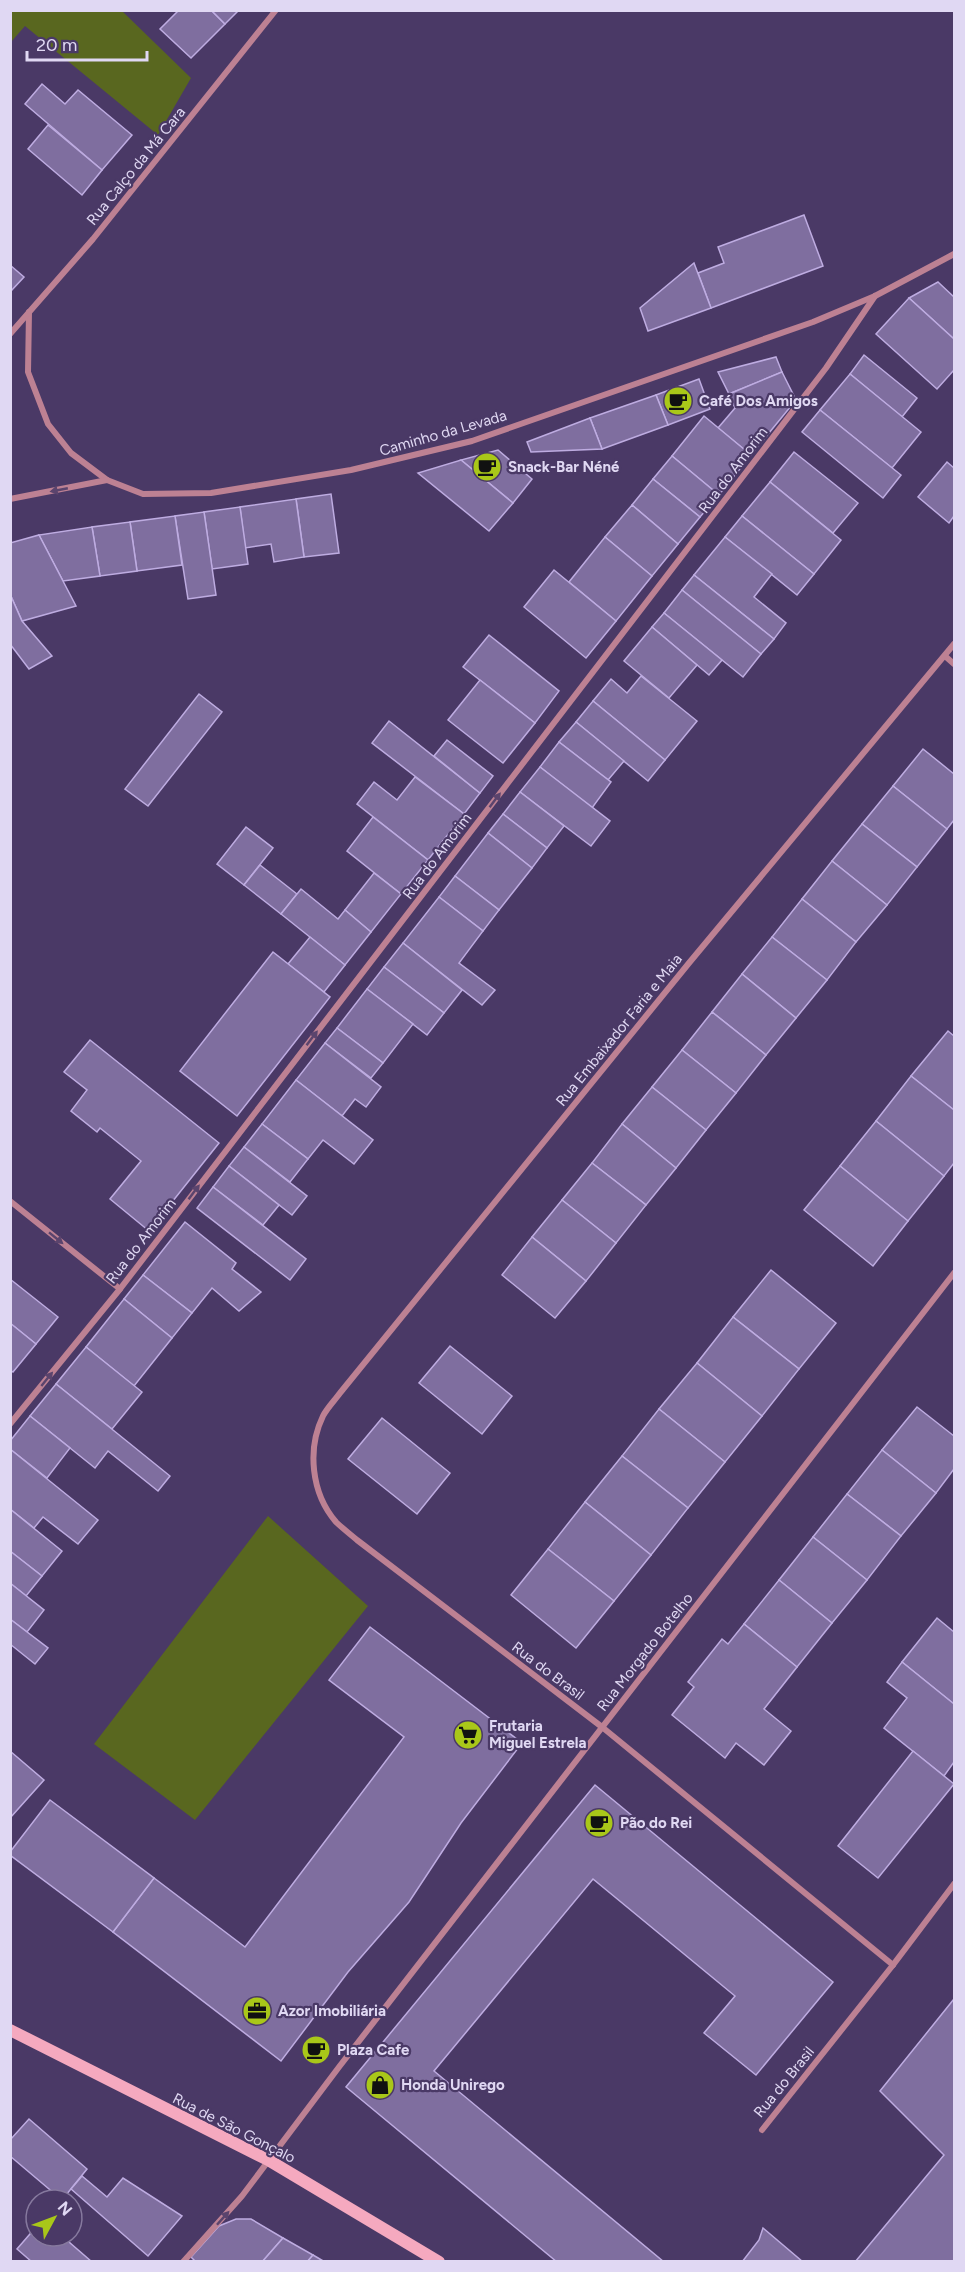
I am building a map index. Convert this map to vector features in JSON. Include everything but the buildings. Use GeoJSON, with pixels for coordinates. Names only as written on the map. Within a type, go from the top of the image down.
{"type":"FeatureCollection","features":[{"type":"Feature","properties":{"kind":"main road","name":"Rua de São Gonçalo"},"geometry":{"type":"LineString","coordinates":[[10,2030],[270,2161],[439,2262]]}},
{"type":"Feature","properties":{"kind":"street","name":"Rua Calço da Má Cara"},"geometry":{"type":"LineString","coordinates":[[10,334],[93,239],[276,10]]}},
{"type":"Feature","properties":{"kind":"street","name":"Caminho da Levada"},"geometry":{"type":"LineString","coordinates":[[29,312],[28,372],[48,424],[71,453],[107,480],[143,494],[211,494],[362,468],[472,441],[813,322],[875,296],[954,254]]}},
{"type":"Feature","properties":{"kind":"street","name":"Rua do Amorim"},"geometry":{"type":"LineString","coordinates":[[10,1424],[120,1289],[826,368],[875,296]]}},
{"type":"Feature","properties":{"kind":"street"},"geometry":{"type":"LineString","coordinates":[[10,499],[107,480]]}},
{"type":"Feature","properties":{"kind":"street","name":"Rua Embaixador Faria e Maia"},"geometry":{"type":"LineString","coordinates":[[314,1440],[324,1414],[392,1329],[689,963],[954,645]]}},
{"type":"Feature","properties":{"kind":"street"},"geometry":{"type":"LineString","coordinates":[[945,656],[954,664]]}},
{"type":"Feature","properties":{"kind":"street"},"geometry":{"type":"LineString","coordinates":[[10,1201],[120,1289]]}},
{"type":"Feature","properties":{"kind":"street","name":"Rua Morgado Botelho"},"geometry":{"type":"LineString","coordinates":[[183,2262],[243,2196],[339,2067],[954,1273]]}},
{"type":"Feature","properties":{"kind":"street","name":"Rua do Brasil"},"geometry":{"type":"LineString","coordinates":[[314,1440],[313,1467],[321,1500],[336,1522],[602,1727],[893,1965]]}},
{"type":"Feature","properties":{"kind":"street","name":"Rua do Brasil"},"geometry":{"type":"LineString","coordinates":[[762,2130],[954,1884]]}},
{"type":"Feature","properties":{"kind":"green space"},"geometry":{"type":"Polygon","coordinates":[[[11,10],[122,11],[191,78],[158,135],[25,26],[11,42],[11,10]]]}},
{"type":"Feature","properties":{"kind":"green space"},"geometry":{"type":"Polygon","coordinates":[[[268,1516],[368,1606],[195,1820],[94,1744],[268,1516]]]}},
{"type":"Feature","properties":{"kind":"place","name":"Café Dos Amigos"},"geometry":{"type":"Point","coordinates":[678,401]}},
{"type":"Feature","properties":{"kind":"place","name":"Snack-Bar Néné"},"geometry":{"type":"Point","coordinates":[487,467]}},
{"type":"Feature","properties":{"kind":"place","name":"Frutaria Miguel Estrela"},"geometry":{"type":"Point","coordinates":[468,1735]}},
{"type":"Feature","properties":{"kind":"place","name":"Pão do Rei"},"geometry":{"type":"Point","coordinates":[599,1823]}},
{"type":"Feature","properties":{"kind":"place","name":"Azor Imobiliária"},"geometry":{"type":"Point","coordinates":[257,2011]}},
{"type":"Feature","properties":{"kind":"place","name":"Plaza Cafe"},"geometry":{"type":"Point","coordinates":[316,2050]}},
{"type":"Feature","properties":{"kind":"place","name":"Honda Unirego"},"geometry":{"type":"Point","coordinates":[380,2085]}}]}
